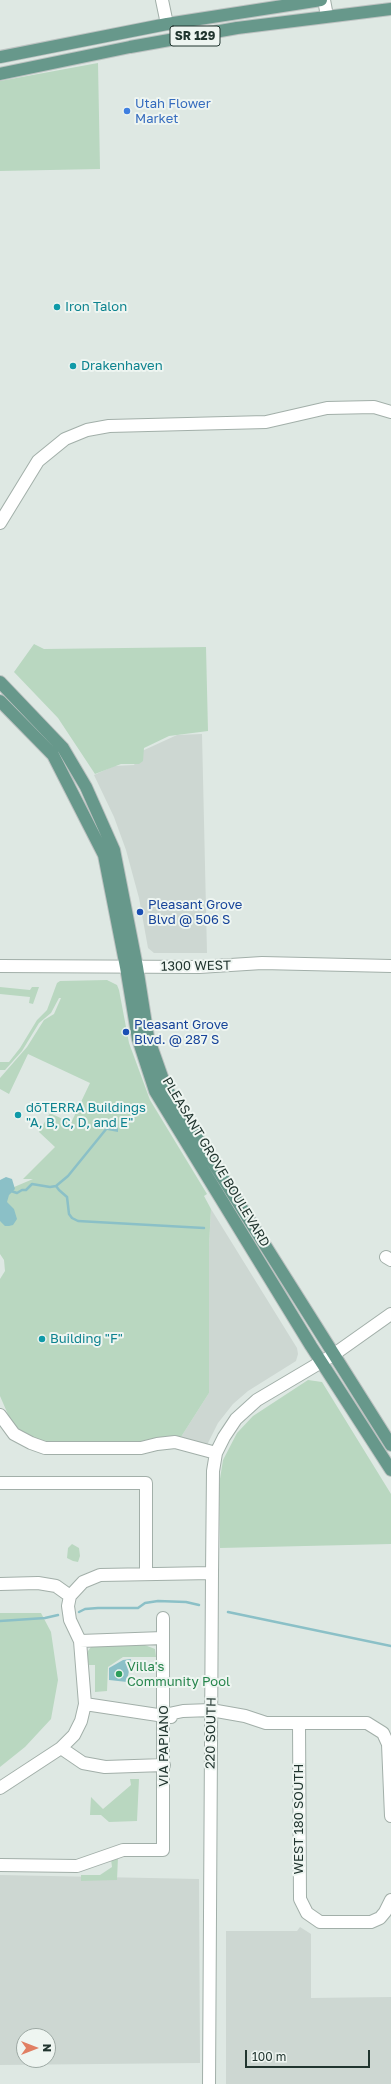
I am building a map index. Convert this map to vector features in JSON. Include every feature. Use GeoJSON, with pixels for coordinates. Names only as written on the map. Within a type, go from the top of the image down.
{"type":"FeatureCollection","features":[{"type":"Feature","properties":{"kind":"main road","name":"SR 129"},"geometry":{"type":"LineString","coordinates":[[0,57],[167,24],[322,0]]}},
{"type":"Feature","properties":{"kind":"main road","name":"SR 129"},"geometry":{"type":"LineString","coordinates":[[0,74],[130,47],[237,28],[391,9]]}},
{"type":"Feature","properties":{"kind":"main road","name":"PLEASANT GROVE BOULEVARD"},"geometry":{"type":"LineString","coordinates":[[0,682],[63,748],[95,806],[114,850],[132,967],[138,1039],[155,1091],[327,1359],[391,1470]]}},
{"type":"Feature","properties":{"kind":"main road","name":"PLEASANT GROVE BOULEVARD"},"geometry":{"type":"LineString","coordinates":[[0,701],[53,755],[104,855],[132,967]]}},
{"type":"Feature","properties":{"kind":"main road","name":"PLEASANT GROVE BOULEVARD"},"geometry":{"type":"LineString","coordinates":[[327,1359],[391,1445]]}},
{"type":"Feature","properties":{"kind":"street"},"geometry":{"type":"LineString","coordinates":[[162,0],[167,24]]}},
{"type":"Feature","properties":{"kind":"street"},"geometry":{"type":"LineString","coordinates":[[322,0],[327,16]]}},
{"type":"Feature","properties":{"kind":"street"},"geometry":{"type":"LineString","coordinates":[[0,524],[30,472],[47,452],[76,433],[109,426],[266,422],[326,408],[374,407],[391,412]]}},
{"type":"Feature","properties":{"kind":"street","name":"1300 WEST"},"geometry":{"type":"LineString","coordinates":[[0,966],[199,967],[262,963],[391,966]]}},
{"type":"Feature","properties":{"kind":"street","name":"220 SOUTH"},"geometry":{"type":"LineString","coordinates":[[209,2084],[213,1471],[216,1453],[236,1419],[258,1400],[327,1359],[391,1314]]}},
{"type":"Feature","properties":{"kind":"street"},"geometry":{"type":"LineString","coordinates":[[0,1415],[14,1434],[31,1443],[45,1448],[128,1449],[175,1442],[216,1453]]}},
{"type":"Feature","properties":{"kind":"street"},"geometry":{"type":"LineString","coordinates":[[0,1483],[146,1483],[146,1573]]}},
{"type":"Feature","properties":{"kind":"street"},"geometry":{"type":"LineString","coordinates":[[0,1788],[61,1748],[74,1736],[81,1721],[86,1704],[80,1642],[70,1620],[68,1606],[70,1596],[83,1582],[100,1575],[146,1573],[212,1574]]}},
{"type":"Feature","properties":{"kind":"street"},"geometry":{"type":"LineString","coordinates":[[0,1584],[38,1583],[56,1586],[70,1596]]}},
{"type":"Feature","properties":{"kind":"street","name":"VIA PAPIANO"},"geometry":{"type":"LineString","coordinates":[[0,1865],[77,1866],[123,1850],[163,1850],[163,1618]]}},
{"type":"Feature","properties":{"kind":"street"},"geometry":{"type":"LineString","coordinates":[[80,1642],[164,1638]]}},
{"type":"Feature","properties":{"kind":"street"},"geometry":{"type":"LineString","coordinates":[[86,1704],[183,1719],[211,1714],[245,1716],[266,1723],[367,1723],[383,1733],[387,1739],[391,1816]]}},
{"type":"Feature","properties":{"kind":"street","name":"WEST 180 SOUTH"},"geometry":{"type":"LineString","coordinates":[[299,1723],[300,1898],[307,1913],[320,1922],[371,1922],[380,1918],[391,1900]]}},
{"type":"Feature","properties":{"kind":"street"},"geometry":{"type":"LineString","coordinates":[[61,1748],[83,1763],[105,1767],[164,1765]]}},
{"type":"Feature","properties":{"kind":"shaded area"},"geometry":{"type":"Polygon","coordinates":[[[202,734],[207,953],[154,953],[148,948],[139,898],[126,850],[114,817],[94,775],[114,766],[134,765],[142,751],[177,735],[202,734]]]}},
{"type":"Feature","properties":{"kind":"shaded area"},"geometry":{"type":"Polygon","coordinates":[[[211,1209],[297,1348],[298,1354],[296,1361],[248,1391],[233,1404],[218,1423],[207,1445],[181,1437],[209,1393],[209,1246],[211,1209]]]}},
{"type":"Feature","properties":{"kind":"shaded area"},"geometry":{"type":"Polygon","coordinates":[[[0,1875],[199,1879],[200,2063],[56,2064],[56,2028],[16,2028],[16,2065],[0,2065],[0,1875]]]}},
{"type":"Feature","properties":{"kind":"shaded area"},"geometry":{"type":"Polygon","coordinates":[[[300,1927],[311,1934],[311,1998],[391,1997],[391,2084],[226,2084],[226,1931],[297,1931],[300,1927]]]}},
{"type":"Feature","properties":{"kind":"green space"},"geometry":{"type":"Polygon","coordinates":[[[98,63],[100,169],[0,171],[0,81],[98,63]]]}},
{"type":"Feature","properties":{"kind":"green space"},"geometry":{"type":"Polygon","coordinates":[[[34,644],[44,649],[206,647],[208,731],[169,736],[144,748],[143,761],[139,764],[121,764],[95,774],[58,718],[14,672],[34,644]]]}},
{"type":"Feature","properties":{"kind":"green space"},"geometry":{"type":"Polygon","coordinates":[[[107,980],[117,985],[119,990],[129,1043],[150,1100],[207,1194],[204,1196],[211,1209],[209,1246],[209,1393],[181,1437],[159,1437],[144,1441],[101,1444],[48,1444],[21,1432],[10,1419],[0,1396],[0,1279],[5,1271],[4,1260],[0,1254],[0,1193],[33,1179],[23,1179],[55,1147],[39,1132],[50,1113],[71,1123],[90,1083],[28,1054],[9,1094],[0,1089],[0,1078],[27,1047],[44,1020],[54,1014],[61,998],[59,998],[51,1013],[39,1023],[22,1051],[5,1070],[0,1070],[0,1062],[9,1062],[20,1048],[37,1020],[47,1010],[57,983],[60,981],[107,980]]]}},
{"type":"Feature","properties":{"kind":"green space"},"geometry":{"type":"Polygon","coordinates":[[[0,987],[30,990],[32,987],[39,987],[33,1004],[29,1003],[30,997],[0,994],[0,987]]]}},
{"type":"Feature","properties":{"kind":"green space"},"geometry":{"type":"Polygon","coordinates":[[[308,1380],[322,1382],[391,1494],[391,1544],[220,1548],[219,1485],[223,1460],[237,1433],[253,1416],[308,1380]]]}},
{"type":"Feature","properties":{"kind":"green space"},"geometry":{"type":"Polygon","coordinates":[[[72,1544],[79,1548],[80,1556],[78,1562],[67,1558],[68,1548],[72,1544]]]}},
{"type":"Feature","properties":{"kind":"green space"},"geometry":{"type":"Polygon","coordinates":[[[0,1613],[41,1613],[51,1632],[58,1680],[51,1719],[25,1747],[0,1767],[0,1613]]]}},
{"type":"Feature","properties":{"kind":"green space"},"geometry":{"type":"Polygon","coordinates":[[[142,1644],[155,1649],[156,1657],[123,1657],[108,1667],[107,1691],[95,1692],[95,1665],[89,1665],[87,1658],[88,1651],[91,1647],[95,1645],[142,1644]]]}},
{"type":"Feature","properties":{"kind":"green space"},"geometry":{"type":"Polygon","coordinates":[[[130,1779],[139,1779],[137,1821],[109,1822],[101,1815],[90,1815],[91,1797],[103,1809],[131,1785],[130,1779]]]}},
{"type":"Feature","properties":{"kind":"green space"},"geometry":{"type":"Polygon","coordinates":[[[118,1857],[117,1880],[81,1881],[81,1875],[100,1875],[112,1867],[111,1859],[118,1857]]]}},
{"type":"Feature","properties":{"kind":"water"},"geometry":{"type":"Polygon","coordinates":[[[109,1119],[115,1121],[118,1125],[118,1132],[107,1130],[104,1124],[109,1119]]]}},
{"type":"Feature","properties":{"kind":"water"},"geometry":{"type":"Polygon","coordinates":[[[6,1177],[12,1179],[15,1189],[9,1195],[7,1202],[14,1209],[17,1219],[13,1225],[9,1226],[5,1226],[0,1221],[0,1180],[6,1177]]]}},
{"type":"Feature","properties":{"kind":"water","name":"Villa's Community Pool"},"geometry":{"type":"Polygon","coordinates":[[[131,1659],[127,1682],[109,1680],[109,1668],[123,1660],[131,1659]]]}},
{"type":"Feature","properties":{"kind":"waterway"},"geometry":{"type":"LineString","coordinates":[[11,1191],[17,1193],[22,1190],[26,1190],[32,1184],[50,1187],[56,1186],[68,1176],[107,1128]]}},
{"type":"Feature","properties":{"kind":"waterway"},"geometry":{"type":"LineString","coordinates":[[56,1186],[67,1197],[69,1214],[72,1218],[78,1221],[204,1228]]}},
{"type":"Feature","properties":{"kind":"waterway"},"geometry":{"type":"LineString","coordinates":[[79,1612],[85,1609],[98,1608],[138,1608],[145,1603],[158,1601],[186,1602],[199,1605]]}},
{"type":"Feature","properties":{"kind":"waterway"},"geometry":{"type":"LineString","coordinates":[[228,1612],[391,1646]]}},
{"type":"Feature","properties":{"kind":"waterway"},"geometry":{"type":"LineString","coordinates":[[0,1621],[45,1618],[58,1615]]}},
{"type":"Feature","properties":{"kind":"place","name":"Utah Flower Market"},"geometry":{"type":"Point","coordinates":[127,111]}},
{"type":"Feature","properties":{"kind":"place","name":"Iron Talon"},"geometry":{"type":"Point","coordinates":[57,307]}},
{"type":"Feature","properties":{"kind":"place","name":"Drakenhaven"},"geometry":{"type":"Point","coordinates":[73,366]}},
{"type":"Feature","properties":{"kind":"place","name":"Pleasant Grove Blvd @ 506 S"},"geometry":{"type":"Point","coordinates":[140,912]}},
{"type":"Feature","properties":{"kind":"place","name":"Pleasant Grove Blvd. @ 287 S"},"geometry":{"type":"Point","coordinates":[126,1032]}},
{"type":"Feature","properties":{"kind":"place","name":"dōTERRA Buildings \"A, B, C, D, and E\""},"geometry":{"type":"Point","coordinates":[18,1115]}},
{"type":"Feature","properties":{"kind":"place","name":"Building \"F\""},"geometry":{"type":"Point","coordinates":[42,1339]}},
{"type":"Feature","properties":{"kind":"place","name":"Villa's Community Pool"},"geometry":{"type":"Point","coordinates":[119,1674]}}]}
